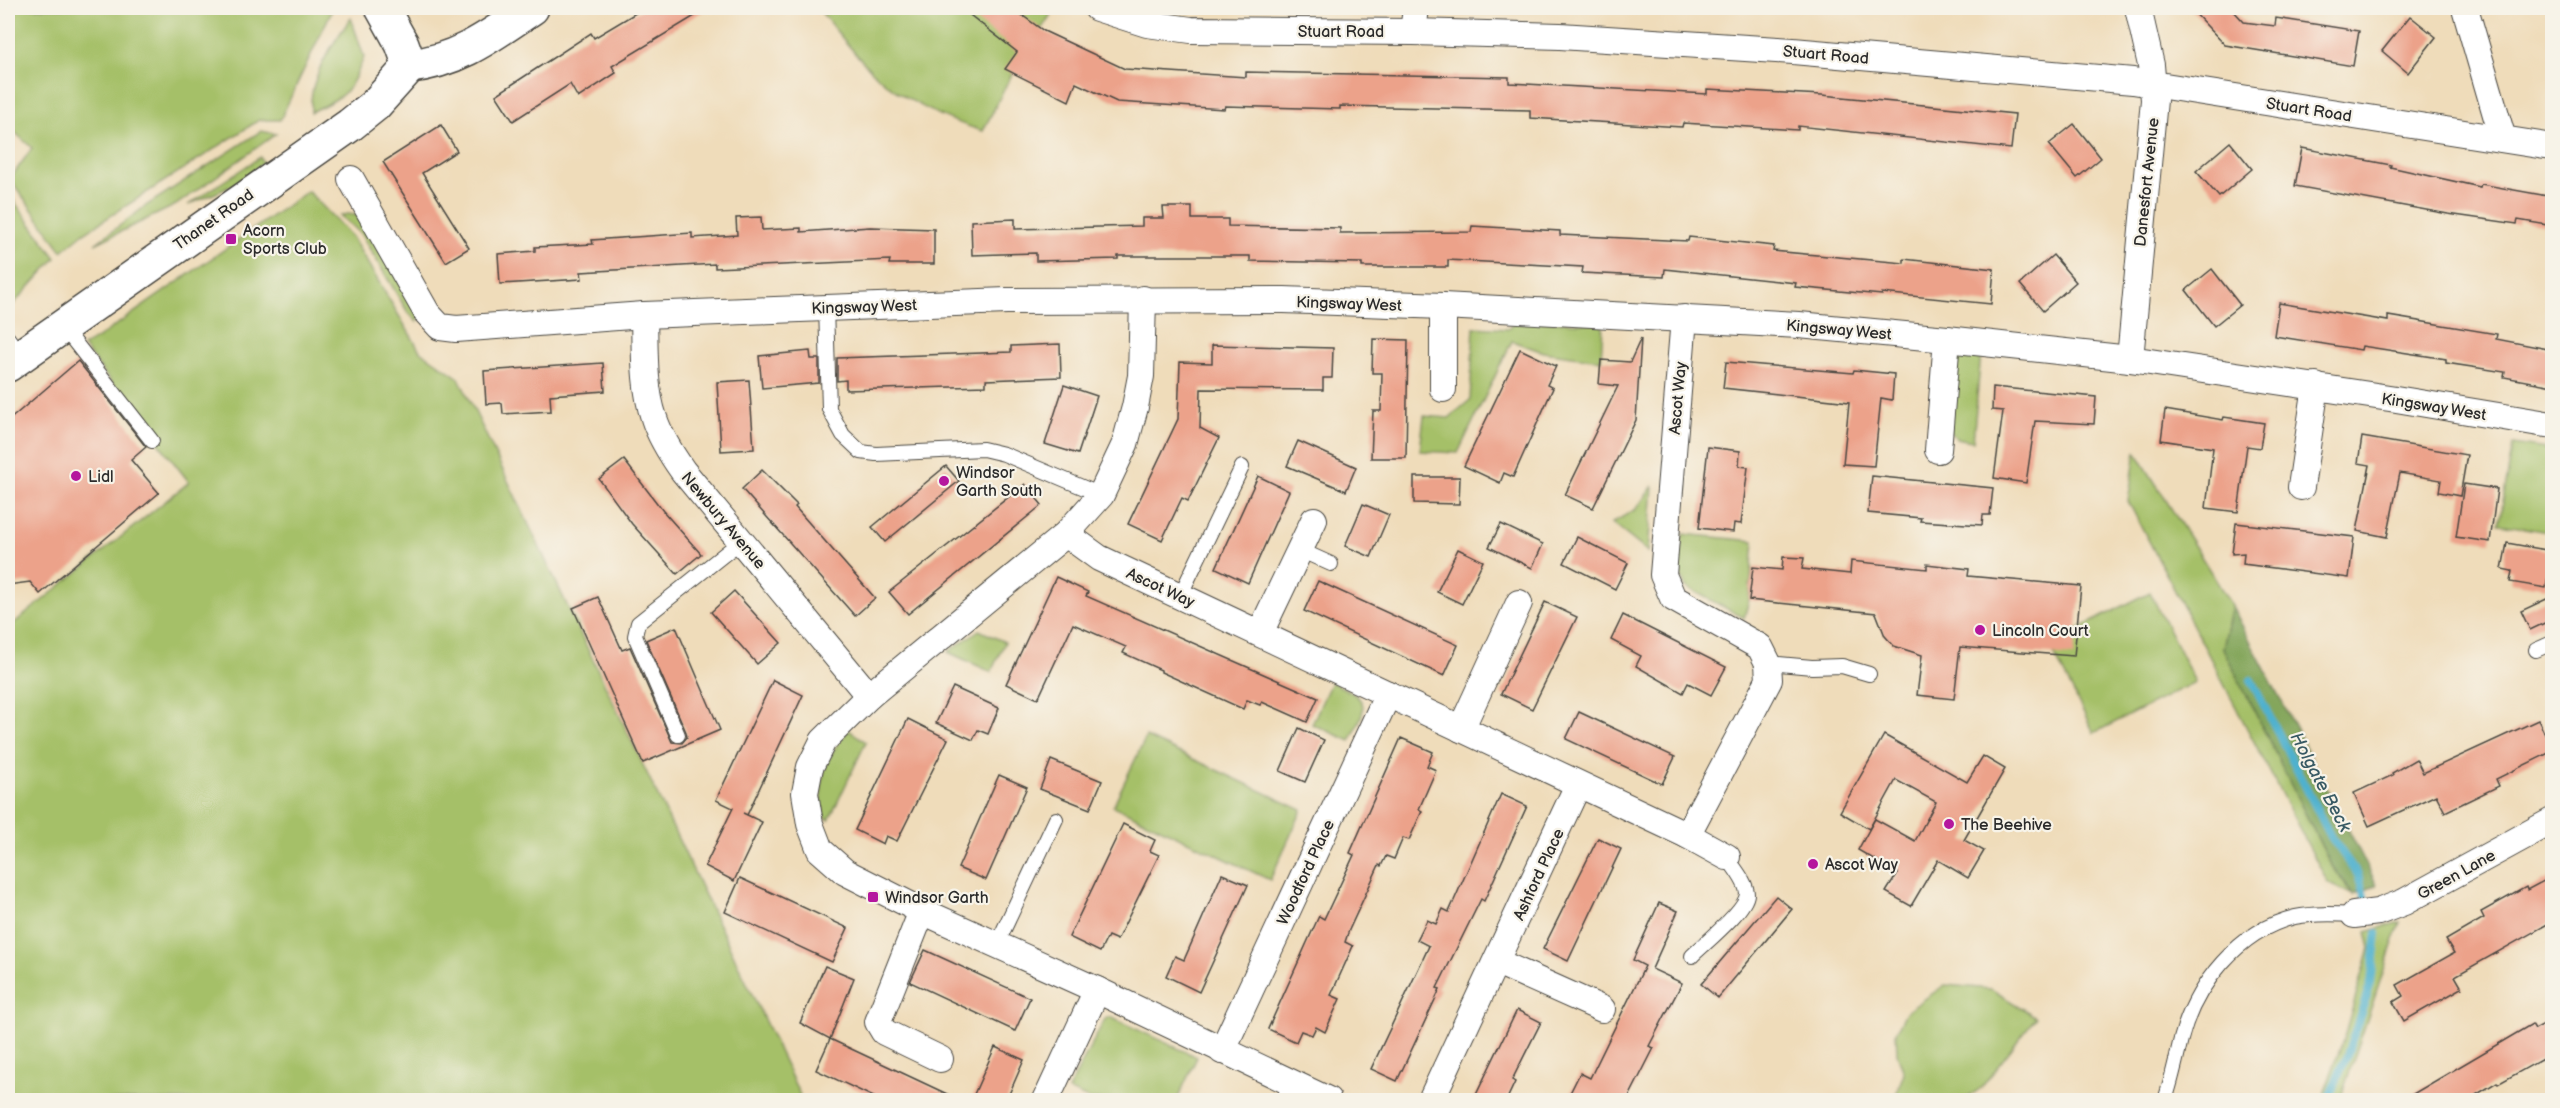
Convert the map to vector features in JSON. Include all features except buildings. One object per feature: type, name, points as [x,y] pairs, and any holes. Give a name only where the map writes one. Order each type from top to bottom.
[{"type":"street","points":[[382,8],[411,66],[438,62],[471,48],[532,8]]},
{"type":"street","name":"Stuart Road","points":[[1097,8],[1147,24],[1191,30],[1415,20],[1560,36],[1793,51],[2133,81],[2553,147]]},
{"type":"street","name":"Danesfort Avenue","points":[[2130,359],[2154,100],[2150,57],[2138,8]]},
{"type":"street","points":[[2465,8],[2503,139]]},
{"type":"street","name":"Thanet Road","points":[[12,353],[62,325],[350,124],[375,105],[411,66]]},
{"type":"street","name":"Kingsway West","points":[[351,193],[427,314],[440,327],[456,329],[644,315],[826,306],[1143,299],[1284,300],[1443,306],[1684,318],[1947,339],[2130,359],[2316,386],[2553,425]]},
{"type":"street","points":[[1143,299],[1141,376],[1136,407],[1125,444],[1101,495],[1066,534],[869,696],[823,741],[810,767],[805,794],[810,824],[820,850],[845,872],[922,911],[1097,990],[1222,1051],[1287,1092],[1328,1101]]},
{"type":"street","points":[[1443,306],[1443,389]]},
{"type":"street","name":"Newbury Avenue","points":[[644,315],[647,375],[653,416],[665,445],[682,471],[869,696]]},
{"type":"street","name":"Ascot Way","points":[[1684,318],[1663,575],[1673,598],[1760,647],[1768,663]]},
{"type":"street","points":[[1938,450],[1947,339]]},
{"type":"street","points":[[2301,487],[2316,386]]},
{"type":"street","points":[[1260,633],[1314,520]]},
{"type":"street","name":"Ascot Way","points":[[1066,534],[1099,558],[1687,835],[1727,857]]},
{"type":"street","points":[[1461,729],[1519,603]]},
{"type":"street","points":[[1687,835],[1762,696],[1769,680],[1768,663]]},
{"type":"street","name":"Woodford Place","points":[[1222,1051],[1388,694]]},
{"type":"street","name":"Ashford Place","points":[[1431,1101],[1578,785]]},
{"type":"street","name":"Green Lane","points":[[2354,915],[2378,912],[2404,902],[2553,821]]},
{"type":"street","points":[[922,911],[878,1022],[884,1032],[940,1059]]},
{"type":"street","points":[[1497,962],[1602,1009]]},
{"type":"street","points":[[1046,1101],[1097,990]]},
{"type":"lane","points":[[826,306],[829,408],[843,435],[861,452],[876,454],[983,449],[1004,454],[1101,495]]},
{"type":"lane","points":[[62,325],[152,441]]},
{"type":"lane","points":[[1180,596],[1242,466]]},
{"type":"lane","points":[[678,735],[635,636],[638,623],[741,541]]},
{"type":"lane","points":[[1300,550],[1331,564]]},
{"type":"lane","points":[[2536,650],[2553,643]]},
{"type":"lane","points":[[1768,663],[1812,667],[1842,666],[1869,674]]},
{"type":"lane","points":[[997,944],[1056,819]]},
{"type":"lane","points":[[1692,956],[1744,905],[1747,893],[1742,879],[1727,857]]},
{"type":"lane","points":[[2165,1101],[2177,1064],[2181,1038],[2193,1008],[2206,983],[2227,957],[2246,941],[2269,927],[2294,917],[2328,914],[2354,915]]},
{"type":"green space","points":[[8,8],[333,8],[280,120],[259,120],[84,233],[62,251],[10,179],[32,148],[8,126]]},
{"type":"green space","points":[[818,8],[1050,8],[1054,10],[1011,76],[983,131],[927,109],[899,93],[868,67]]},
{"type":"green space","points":[[351,18],[364,57],[359,70],[350,86],[340,97],[311,112],[313,87],[317,75],[329,50]]},
{"type":"green space","points":[[261,131],[276,134],[176,205],[95,244],[147,205]]},
{"type":"green space","points":[[260,157],[263,163],[236,184],[188,205]]},
{"type":"green space","points":[[308,191],[352,237],[420,351],[459,378],[800,1095],[798,1100],[8,1100],[8,628],[189,482],[83,346]]},
{"type":"green space","points":[[13,200],[56,258],[8,310],[8,210]]},
{"type":"green space","points":[[356,215],[364,220],[421,315],[417,322],[407,311],[360,233],[340,216]]},
{"type":"green space","points":[[1516,320],[1603,324],[1601,360],[1543,352],[1512,341],[1458,453],[1420,451],[1424,416],[1449,418],[1470,400],[1474,327],[1508,329]]},
{"type":"green space","points":[[1966,353],[1981,353],[1973,441],[1956,438],[1948,429],[1956,362]]},
{"type":"green space","points":[[2513,444],[2552,450],[2552,504],[2548,532],[2499,524]]},
{"type":"green space","points":[[2136,452],[2232,606],[2223,648],[2330,863],[2353,895],[2328,883],[2128,501]]},
{"type":"green space","points":[[1653,486],[1648,552],[1612,523],[1636,509]]},
{"type":"green space","points":[[1683,534],[1754,541],[1749,600],[1744,618],[1686,587],[1678,571]]},
{"type":"green space","points":[[2150,592],[2195,682],[2094,733],[2049,644]]},
{"type":"green space","points":[[2232,606],[2377,885],[2353,895],[2330,863],[2223,648]]},
{"type":"green space","points":[[979,630],[1005,642],[991,672],[948,652]]},
{"type":"green space","points":[[1331,682],[1354,694],[1363,705],[1363,711],[1350,741],[1312,724]]},
{"type":"green space","points":[[849,730],[866,742],[829,820],[824,816],[822,780],[834,749]]},
{"type":"green space","points":[[1146,737],[1302,810],[1270,880],[1113,806]]},
{"type":"green space","points":[[2400,922],[2340,1100],[2322,1100],[2345,1034],[2370,948],[2366,932]]},
{"type":"green space","points":[[1945,985],[1991,989],[2036,1017],[1981,1088],[1964,1100],[1894,1100],[1904,1073],[1897,1053],[1896,1032],[1906,1012]]},
{"type":"green space","points":[[1110,1017],[1197,1057],[1177,1100],[1090,1100],[1068,1090],[1105,1019]]},
{"type":"waterway","name":"Holgate Beck","points":[[2251,680],[2331,837],[2358,875],[2364,896]]},
{"type":"waterway","name":"Holgate Beck","points":[[2328,1100],[2346,1058],[2371,983],[2377,933]]},
{"type":"place","name":"Acorn Sports Club","points":[[231,239]]},
{"type":"place","name":"Lidl","points":[[76,476]]},
{"type":"place","name":"Windsor Garth South","points":[[944,481]]},
{"type":"place","name":"Lincoln Court","points":[[1980,630]]},
{"type":"place","name":"The Beehive","points":[[1949,824]]},
{"type":"place","name":"Ascot Way","points":[[1813,864]]},
{"type":"place","name":"Windsor Garth","points":[[873,897]]}]
